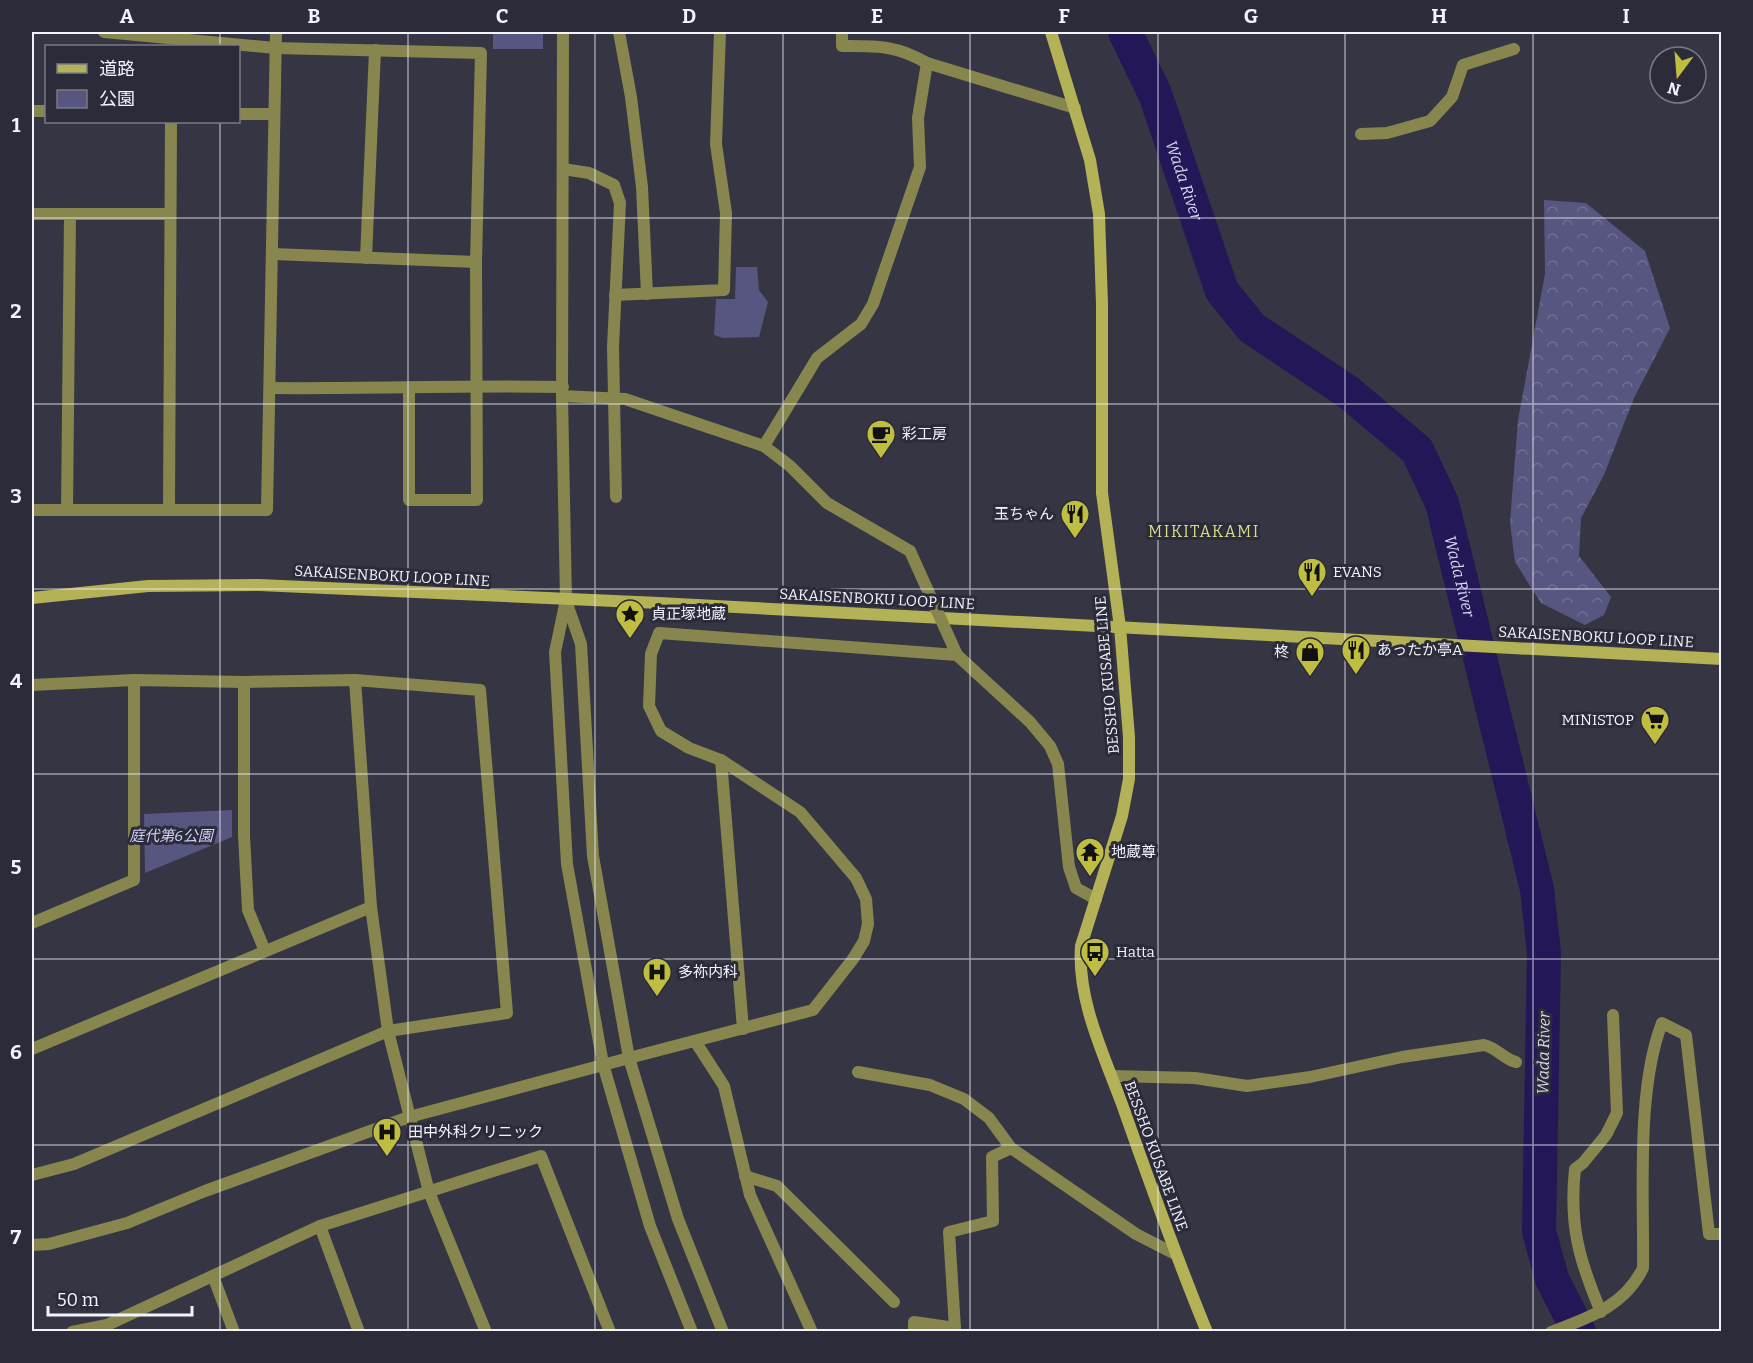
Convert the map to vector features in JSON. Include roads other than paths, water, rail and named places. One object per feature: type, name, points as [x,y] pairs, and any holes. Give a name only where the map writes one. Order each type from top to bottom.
[{"type":"main road","name":"BESSHO KUSABE LINE","points":[[1051,32],[1090,160],[1099,214],[1102,304],[1102,493],[1120,627],[1129,737],[1129,779],[1122,816],[1081,946],[1080,963],[1090,1014],[1175,1254],[1207,1332]]},
{"type":"main road","name":"SAKAISENBOKU LOOP LINE","points":[[32,598],[148,586],[259,585],[1722,659]]},
{"type":"street","points":[[104,32],[275,48],[481,53],[476,262],[477,500],[410,500],[409,389]]},
{"type":"street","points":[[32,510],[267,510],[276,32]]},
{"type":"street","points":[[563,32],[562,391],[566,600],[555,652],[567,864],[603,1064],[650,1226],[692,1332]]},
{"type":"street","points":[[619,32],[631,97],[642,187],[647,294]]},
{"type":"street","points":[[615,295],[724,290],[726,213],[716,144],[720,32]]},
{"type":"street","points":[[842,32],[842,46],[887,46],[908,52],[927,63],[1075,108]]},
{"type":"street","points":[[1361,134],[1387,134],[1430,121],[1452,97],[1463,65],[1514,49]]},
{"type":"street","points":[[366,258],[375,51]]},
{"type":"street","points":[[764,446],[817,358],[861,324],[873,304],[921,167],[918,118],[927,63]]},
{"type":"street","points":[[240,114],[274,114]]},
{"type":"street","points":[[170,510],[171,123]]},
{"type":"street","points":[[563,169],[589,173],[614,186],[619,194],[613,347],[616,497]]},
{"type":"street","points":[[32,214],[170,214]]},
{"type":"street","points":[[67,510],[70,214]]},
{"type":"street","points":[[273,254],[476,262]]},
{"type":"street","points":[[271,388],[409,389],[478,385],[615,397],[764,446],[790,466],[827,503],[910,550],[957,655],[1030,722],[1050,746],[1058,764],[1069,867],[1076,888],[1096,899]]},
{"type":"street","points":[[566,600],[581,644],[593,856],[629,1058],[678,1219],[723,1332]]},
{"type":"street","points":[[32,1245],[49,1244],[127,1223],[205,1191],[409,1117],[813,1010],[819,1005],[864,941],[866,899],[856,878],[800,812],[721,760],[689,748],[661,730],[649,706],[651,654],[659,633],[957,655]]},
{"type":"street","points":[[32,923],[134,880],[135,680]]},
{"type":"street","points":[[32,685],[135,680],[244,682],[355,680],[480,690],[507,1013],[388,1031],[74,1164],[32,1175]]},
{"type":"street","points":[[355,680],[371,907],[388,1031],[429,1192],[486,1332]]},
{"type":"street","points":[[244,682],[244,836],[248,910],[265,951]]},
{"type":"street","points":[[721,760],[743,1029]]},
{"type":"street","points":[[32,1049],[371,907]]},
{"type":"street","points":[[1599,1314],[1574,1232],[1572,1197],[1575,1169],[1583,1164],[1606,1135],[1617,1113],[1613,1015]]},
{"type":"street","points":[[1551,1332],[1599,1314],[1635,1285],[1643,1268],[1646,1107],[1652,1048],[1662,1023],[1686,1035],[1709,1234],[1722,1234]]},
{"type":"street","points":[[695,1041],[724,1086],[750,1195],[812,1332]]},
{"type":"street","points":[[1112,1076],[1195,1078],[1247,1086],[1310,1077],[1402,1057],[1484,1045],[1496,1048],[1509,1060],[1516,1062]]},
{"type":"street","points":[[858,1072],[930,1085],[964,1100],[989,1118],[1011,1148],[1136,1234],[1175,1254]]},
{"type":"street","points":[[914,1332],[914,1322],[955,1328],[949,1232],[993,1221],[992,1157],[1011,1148]]},
{"type":"street","points":[[72,1332],[109,1328],[320,1226],[541,1156],[610,1332]]},
{"type":"street","points":[[746,1176],[777,1186],[894,1302]]},
{"type":"street","points":[[320,1226],[359,1332]]},
{"type":"street","points":[[213,1276],[234,1332]]},
{"type":"waterway","name":"Wada River","points":[[1125,32],[1155,94],[1222,291],[1252,328],[1348,392],[1417,450],[1442,503],[1537,889],[1544,953],[1539,1231],[1552,1279],[1579,1332]]},
{"type":"place","name":"彩工房","points":[[881,460]]},
{"type":"place","name":"玉ちゃん","points":[[1075,540]]},
{"type":"place","name":"EVANS","points":[[1312,598]]},
{"type":"place","name":"貞正塚地蔵","points":[[630,640]]},
{"type":"place","name":"あったか亭A","points":[[1356,676]]},
{"type":"place","name":"柊","points":[[1310,678]]},
{"type":"place","name":"MINISTOP","points":[[1655,746]]},
{"type":"place","name":"地蔵尊","points":[[1090,878]]},
{"type":"place","name":"Hatta","points":[[1095,978]]},
{"type":"place","name":"多祢内科","points":[[657,998]]},
{"type":"place","name":"田中外科クリニック","points":[[387,1158]]},
{"type":"district","name":"MIKITAKAMI","points":[[1204,531]]},
{"type":"park label","name":"庭代第6公園","points":[[171,836]]}]
